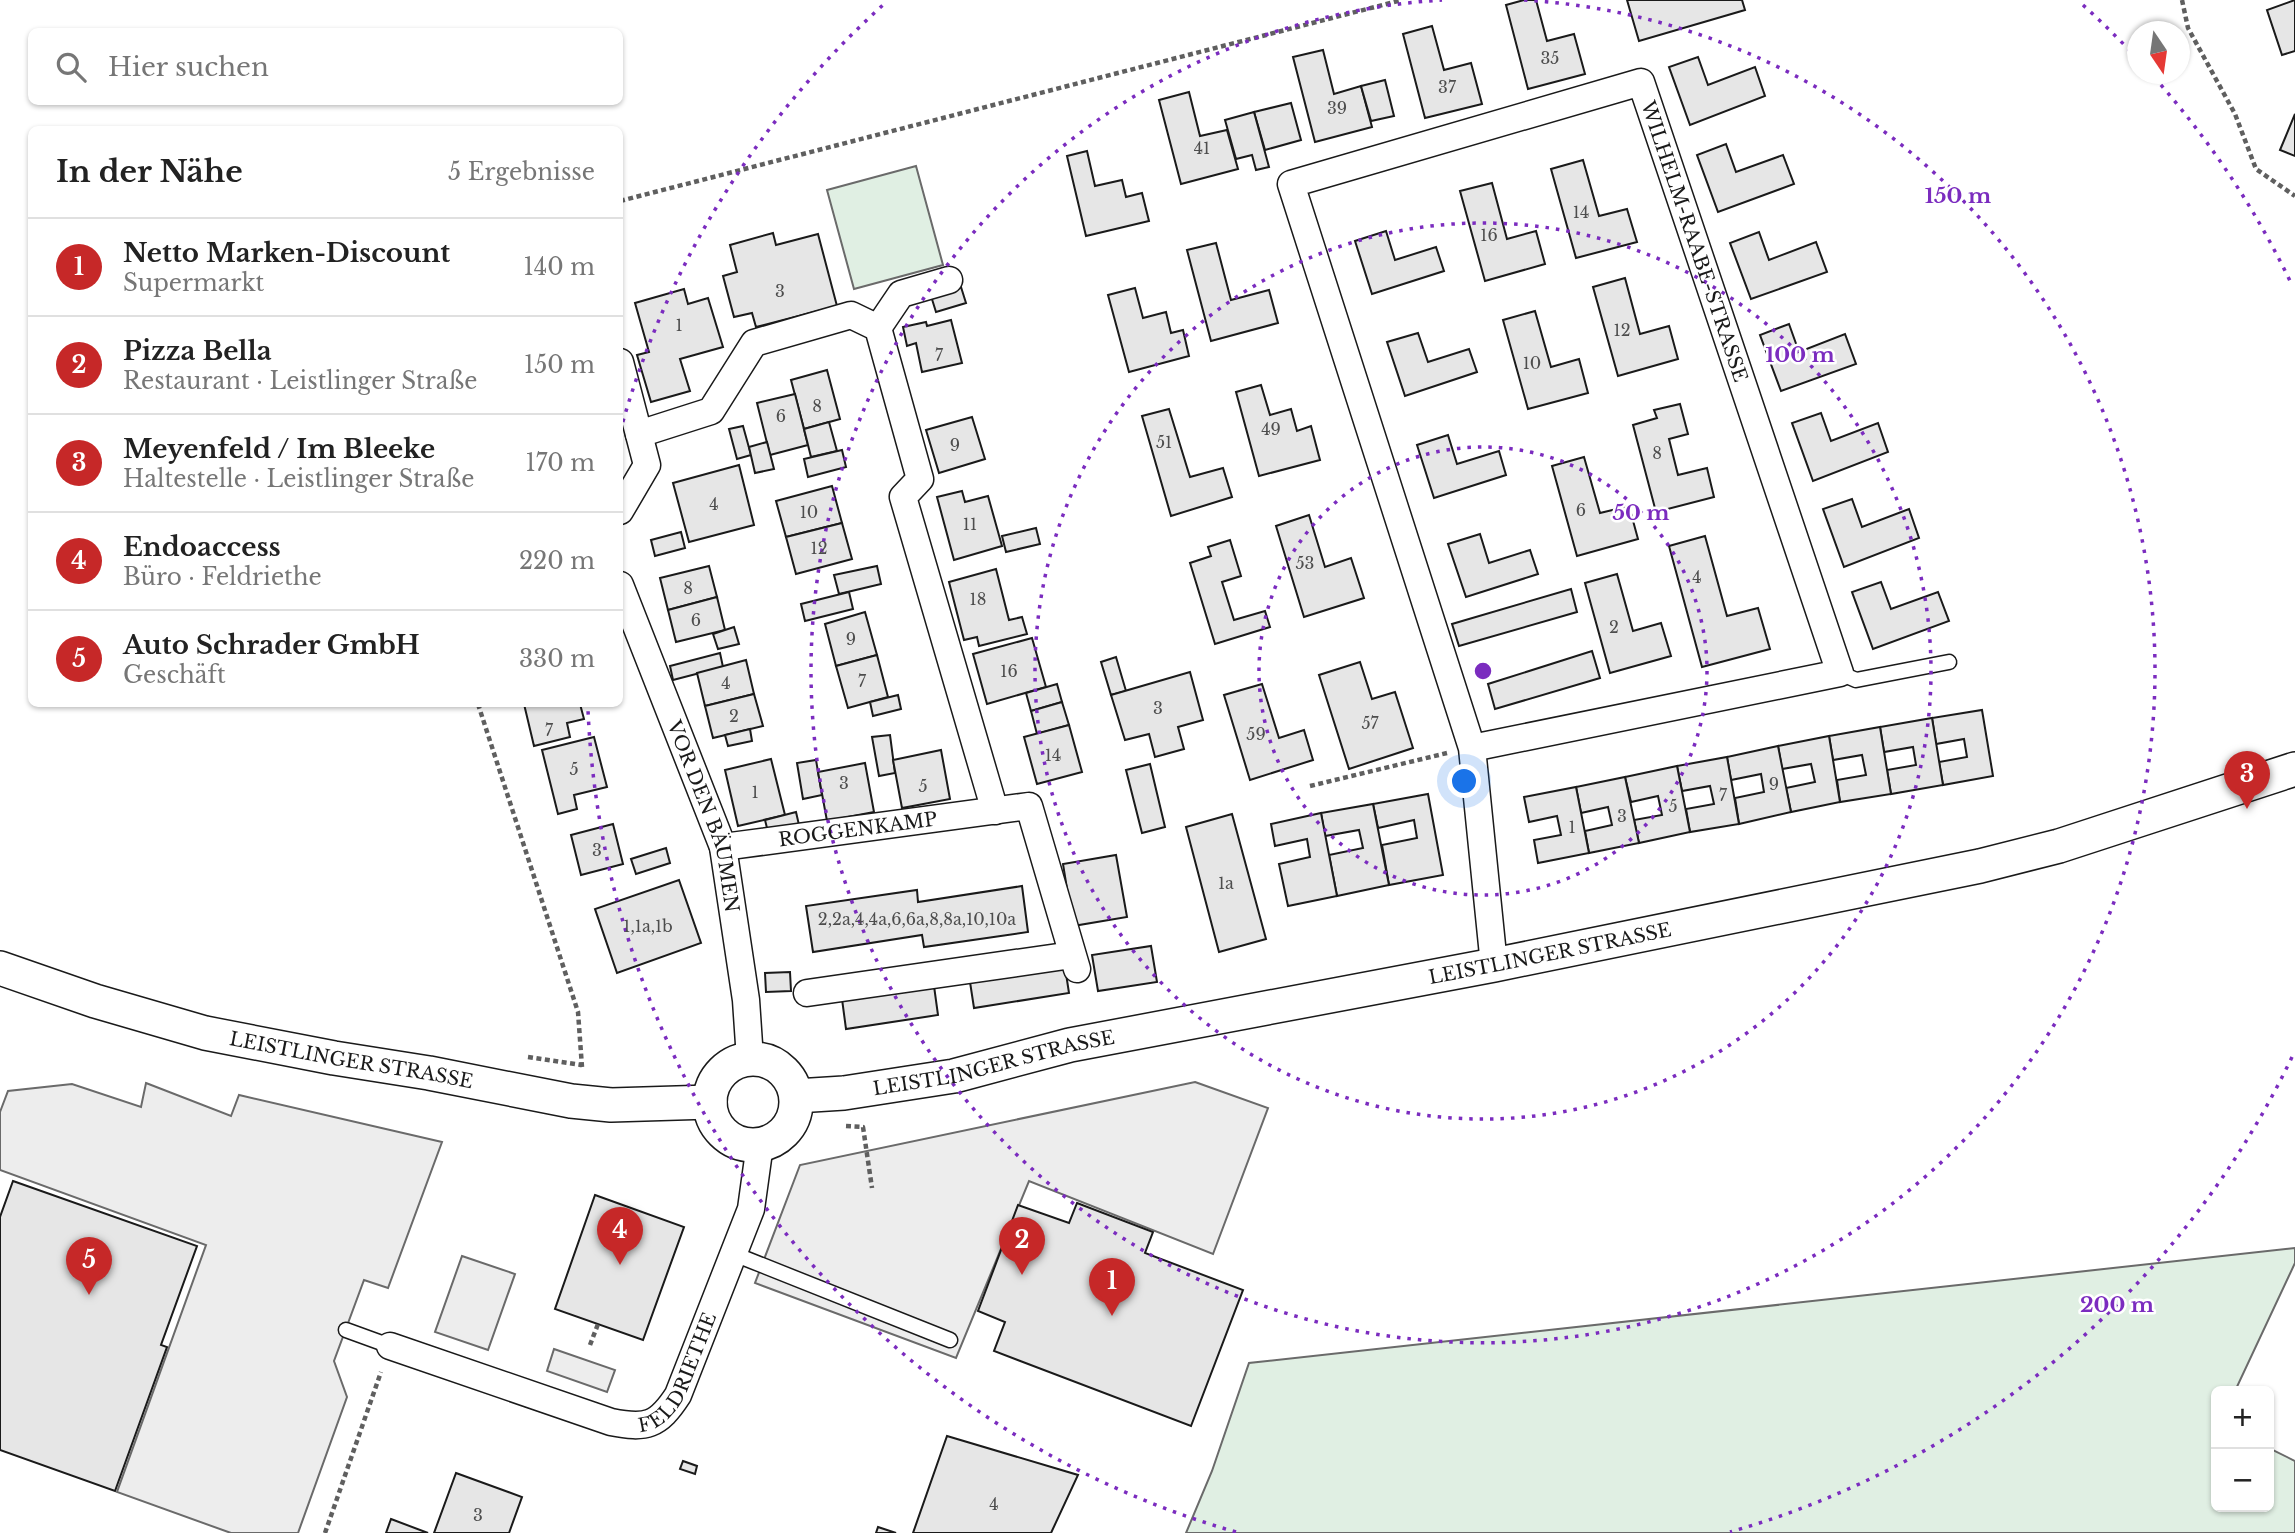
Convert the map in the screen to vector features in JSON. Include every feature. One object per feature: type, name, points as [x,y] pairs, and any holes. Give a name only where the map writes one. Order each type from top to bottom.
[{"type":"street","name":"WILHELM-RAABE-STRASSE","points":[[1494,965],[1472,748],[1292,184],[1641,82],[1840,673]]},
{"type":"street","points":[[878,328],[901,295],[949,280]]},
{"type":"street","points":[[639,434],[711,411],[754,343],[851,315],[878,328],[920,479],[903,497],[995,811]]},
{"type":"street","points":[[623,374],[647,465],[623,506]]},
{"type":"street","name":"VOR DEN BÄUMEN","points":[[623,593],[723,847],[746,1000],[750,1059]]},
{"type":"street","points":[[1472,748],[1840,673]]},
{"type":"street","name":"LEISTLINGER STRASSE","points":[[796,1096],[844,1093],[954,1076],[1070,1045],[1494,965],[1980,866],[2059,846],[2295,769]]},
{"type":"street","name":"ROGGENKAMP","points":[[723,847],[1029,806],[1075,962],[807,993]]},
{"type":"street","name":"LEISTLINGER STRASSE","points":[[0,968],[95,1002],[205,1033],[334,1058],[429,1073],[571,1101],[611,1105],[710,1102]]},
{"type":"street","points":[[750,1059],[764,1060],[775,1065],[792,1082],[796,1096],[792,1121],[784,1132],[773,1140],[760,1144],[738,1142],[721,1130],[713,1118],[710,1102],[715,1082],[722,1073],[730,1066],[750,1059]]},
{"type":"street","name":"FELDRIETHE","points":[[390,1346],[611,1422],[637,1427],[653,1422],[670,1407],[678,1395],[734,1254],[751,1209],[760,1144]]},
{"type":"lane","points":[[1840,673],[1856,681],[1948,662]]},
{"type":"lane","points":[[734,1254],[950,1340]]},
{"type":"lane","points":[[346,1329],[390,1346]]},
{"type":"path","points":[[623,200],[1402,0]]},
{"type":"path","points":[[2182,0],[2188,29],[2235,114],[2256,169],[2295,197]]},
{"type":"path","points":[[479,707],[578,1012],[582,1065]]},
{"type":"path","points":[[1310,786],[1472,748]]},
{"type":"path","points":[[590,1345],[598,1324]]},
{"type":"path","points":[[325,1533],[390,1346]]},
{"type":"green space","points":[[916,166],[943,265],[854,289],[827,190]]},
{"type":"green space","points":[[2295,1248],[2295,1263],[2237,1386],[2211,1386],[2211,1512],[2274,1512],[2274,1450],[2295,1461],[2295,1533],[1186,1533],[1212,1471],[1249,1363]]},
{"type":"shaded area","points":[[1195,1082],[1268,1108],[1213,1254],[1029,1181],[956,1358],[755,1283],[800,1165]]},
{"type":"shaded area","points":[[146,1083],[231,1116],[239,1095],[442,1142],[388,1288],[364,1280],[334,1361],[347,1397],[298,1533],[231,1533],[117,1492],[206,1245],[0,1170],[0,1112],[8,1091],[72,1084],[141,1107]]},
{"type":"shaded area","points":[[462,1256],[515,1274],[488,1350],[435,1332]]},
{"type":"shaded area","points":[[554,1349],[615,1370],[607,1392],[547,1371]]},
{"type":"building","points":[[1536,0],[1547,41],[1574,34],[1585,74],[1528,89],[1506,5]]},
{"type":"building","points":[[1627,0],[1742,0],[1745,10],[1639,41]]},
{"type":"building","points":[[2295,0],[2295,51],[2282,55],[2267,10]]},
{"type":"building","points":[[1432,26],[1444,70],[1471,63],[1482,104],[1425,118],[1403,34]]},
{"type":"building","points":[[1323,50],[1334,94],[1361,86],[1372,127],[1315,142],[1293,57]]},
{"type":"building","points":[[1698,57],[1708,85],[1755,67],[1765,96],[1690,125],[1669,67]]},
{"type":"building","points":[[1385,80],[1394,116],[1371,121],[1361,86]]},
{"type":"building","points":[[1189,92],[1200,136],[1227,130],[1238,169],[1181,184],[1159,100]]},
{"type":"building","points":[[1291,103],[1301,140],[1265,150],[1254,112]]},
{"type":"building","points":[[1254,112],[1269,167],[1256,170],[1252,155],[1236,159],[1225,120]]},
{"type":"building","points":[[2295,114],[2295,156],[2280,150]]},
{"type":"building","points":[[1726,144],[1736,172],[1783,155],[1794,184],[1718,212],[1697,155]]},
{"type":"building","points":[[1087,151],[1095,186],[1122,180],[1126,197],[1142,193],[1149,221],[1086,236],[1067,156]]},
{"type":"building","points":[[1583,160],[1599,216],[1627,209],[1637,242],[1576,258],[1551,169]]},
{"type":"building","points":[[1492,183],[1507,239],[1536,231],[1545,264],[1485,281],[1460,191]]},
{"type":"building","points":[[1386,231],[1395,260],[1436,247],[1444,271],[1372,294],[1355,241]]},
{"type":"building","points":[[1759,232],[1769,260],[1816,242],[1827,272],[1751,299],[1730,243]]},
{"type":"building","points":[[773,233],[776,245],[818,234],[837,306],[756,327],[752,313],[734,317],[723,276],[737,272],[730,245]]},
{"type":"building","points":[[1216,243],[1231,300],[1269,290],[1278,323],[1211,341],[1187,250]]},
{"type":"building","points":[[1625,278],[1640,334],[1669,326],[1678,359],[1618,376],[1593,287]]},
{"type":"building","points":[[961,287],[966,303],[936,312],[931,296]]},
{"type":"building","points":[[1135,288],[1143,318],[1166,312],[1171,333],[1183,330],[1189,356],[1129,372],[1108,295]]},
{"type":"building","points":[[684,289],[688,304],[708,298],[723,347],[680,359],[690,391],[651,402],[637,355],[649,352],[635,303]]},
{"type":"building","points":[[1535,311],[1551,367],[1579,359],[1588,393],[1528,409],[1503,320]]},
{"type":"building","points":[[951,320],[962,363],[922,372],[916,343],[907,346],[903,327],[926,322],[927,326]]},
{"type":"building","points":[[1789,324],[1799,352],[1845,334],[1856,364],[1781,391],[1760,335]]},
{"type":"building","points":[[1418,333],[1428,362],[1469,349],[1477,372],[1405,396],[1387,342]]},
{"type":"building","points":[[827,370],[840,419],[804,429],[791,380]]},
{"type":"building","points":[[1261,385],[1270,415],[1291,409],[1297,431],[1311,426],[1320,460],[1259,476],[1236,392]]},
{"type":"building","points":[[795,394],[808,445],[770,455],[757,403]]},
{"type":"building","points":[[1680,404],[1688,434],[1669,439],[1678,475],[1707,468],[1714,497],[1656,512],[1633,425],[1657,418],[1654,410]]},
{"type":"building","points":[[1169,409],[1190,477],[1223,468],[1232,497],[1171,516],[1142,416]]},
{"type":"building","points":[[1821,413],[1831,441],[1878,423],[1888,452],[1813,481],[1792,423]]},
{"type":"building","points":[[972,417],[985,459],[939,473],[926,430]]},
{"type":"building","points":[[829,422],[837,451],[811,457],[804,429]]},
{"type":"building","points":[[743,426],[751,455],[737,459],[729,429]]},
{"type":"building","points":[[1448,435],[1457,464],[1499,451],[1506,475],[1434,498],[1417,445]]},
{"type":"building","points":[[767,442],[774,469],[755,473],[749,447]]},
{"type":"building","points":[[842,450],[846,467],[808,477],[804,459]]},
{"type":"building","points":[[1584,457],[1600,513],[1629,506],[1638,539],[1577,556],[1552,466]]},
{"type":"building","points":[[739,465],[754,525],[689,542],[673,483]]},
{"type":"building","points":[[832,486],[842,523],[786,537],[776,501]]},
{"type":"building","points":[[962,491],[965,502],[988,496],[1002,546],[954,560],[937,497]]},
{"type":"building","points":[[1852,499],[1862,527],[1909,509],[1919,538],[1844,567],[1823,509]]},
{"type":"building","points":[[1309,515],[1325,567],[1351,558],[1364,598],[1304,617],[1276,526]]},
{"type":"building","points":[[842,523],[852,559],[796,574],[786,537]]},
{"type":"building","points":[[1036,528],[1040,544],[1006,552],[1002,536]]},
{"type":"building","points":[[681,532],[685,548],[655,556],[651,540]]},
{"type":"building","points":[[1480,534],[1489,563],[1530,550],[1538,574],[1466,597],[1448,544]]},
{"type":"building","points":[[1705,536],[1727,616],[1758,608],[1770,649],[1702,667],[1669,546]]},
{"type":"building","points":[[1230,540],[1241,576],[1222,582],[1234,620],[1265,611],[1270,627],[1215,644],[1190,563],[1211,556],[1208,547]]},
{"type":"building","points":[[709,566],[717,597],[668,610],[660,578]]},
{"type":"building","points":[[877,566],[881,584],[839,594],[834,575]]},
{"type":"building","points":[[996,569],[1009,620],[1022,617],[1027,634],[979,646],[977,637],[964,640],[949,582]]},
{"type":"building","points":[[1617,574],[1633,631],[1661,623],[1671,656],[1610,673],[1585,583]]},
{"type":"building","points":[[1881,582],[1891,609],[1938,592],[1949,621],[1873,649],[1852,592]]},
{"type":"building","points":[[1571,589],[1577,612],[1459,646],[1452,624]]},
{"type":"building","points":[[849,592],[853,609],[805,621],[801,604]]},
{"type":"building","points":[[717,597],[725,630],[676,642],[668,610]]},
{"type":"building","points":[[865,612],[877,655],[836,666],[825,624]]},
{"type":"building","points":[[734,627],[739,644],[718,649],[713,634]]},
{"type":"building","points":[[1032,638],[1046,687],[987,704],[973,654]]},
{"type":"building","points":[[1592,651],[1600,678],[1495,709],[1488,684]]},
{"type":"building","points":[[720,653],[723,667],[673,680],[670,666]]},
{"type":"building","points":[[877,655],[888,697],[848,708],[836,666]]},
{"type":"building","points":[[1116,657],[1126,691],[1111,695],[1101,662]]},
{"type":"building","points":[[746,660],[754,694],[705,706],[697,673]]},
{"type":"building","points":[[1360,662],[1372,699],[1395,692],[1413,748],[1349,769],[1319,675]]},
{"type":"building","points":[[1190,672],[1203,720],[1178,727],[1184,749],[1155,757],[1149,734],[1125,740],[1111,695]]},
{"type":"building","points":[[1057,684],[1062,702],[1031,711],[1026,693]]},
{"type":"building","points":[[1262,684],[1279,738],[1304,730],[1313,760],[1250,780],[1224,695]]},
{"type":"building","points":[[754,694],[763,726],[713,738],[705,706]]},
{"type":"building","points":[[898,695],[901,709],[873,716],[870,702]]},
{"type":"building","points":[[1062,702],[1069,725],[1037,734],[1031,711]]},
{"type":"building","points":[[525,707],[581,707],[584,719],[567,723],[570,737],[534,746]]},
{"type":"building","points":[[1982,710],[1993,776],[1943,785],[1939,762],[1967,757],[1964,739],[1936,744],[1932,718]]},
{"type":"building","points":[[1932,718],[1943,785],[1891,794],[1887,770],[1916,765],[1913,747],[1884,752],[1880,727]]},
{"type":"building","points":[[1069,725],[1082,772],[1037,784],[1024,737]]},
{"type":"building","points":[[1880,727],[1891,794],[1840,802],[1837,780],[1866,775],[1862,755],[1833,760],[1829,736]]},
{"type":"building","points":[[750,729],[752,741],[728,746],[725,735]]},
{"type":"building","points":[[890,735],[895,773],[879,776],[872,737]]},
{"type":"building","points":[[1829,736],[1840,802],[1791,812],[1786,788],[1815,782],[1811,764],[1782,769],[1778,746]]},
{"type":"building","points":[[594,737],[607,787],[574,795],[577,809],[558,814],[542,750]]},
{"type":"building","points":[[1778,746],[1791,812],[1739,824],[1735,798],[1764,792],[1761,774],[1731,780],[1727,757]]},
{"type":"building","points":[[941,750],[950,799],[902,808],[893,760]]},
{"type":"building","points":[[1727,757],[1739,824],[1690,832],[1686,809],[1714,804],[1710,786],[1682,791],[1677,766]]},
{"type":"building","points":[[771,759],[785,815],[738,826],[725,770]]},
{"type":"building","points":[[816,760],[822,795],[803,799],[797,763]]},
{"type":"building","points":[[865,763],[874,812],[827,821],[818,772]]},
{"type":"building","points":[[1150,764],[1165,827],[1142,833],[1126,770]]},
{"type":"building","points":[[1677,766],[1690,832],[1639,843],[1634,820],[1662,815],[1658,796],[1631,802],[1625,777]]},
{"type":"building","points":[[1625,777],[1639,843],[1589,853],[1585,831],[1612,825],[1608,807],[1581,813],[1576,787]]},
{"type":"building","points":[[1576,787],[1589,853],[1538,863],[1534,840],[1561,835],[1557,816],[1529,822],[1524,797]]},
{"type":"building","points":[[1428,794],[1443,875],[1389,885],[1382,845],[1417,838],[1414,820],[1378,828],[1373,804]]},
{"type":"building","points":[[1373,804],[1389,885],[1337,896],[1329,855],[1363,848],[1359,830],[1325,836],[1321,813]]},
{"type":"building","points":[[796,812],[799,825],[768,832],[765,820]]},
{"type":"building","points":[[1321,813],[1337,896],[1288,906],[1279,864],[1310,857],[1307,839],[1275,846],[1271,824]]},
{"type":"building","points":[[1232,814],[1266,939],[1219,952],[1186,827]]},
{"type":"building","points":[[613,824],[623,864],[581,875],[571,835]]},
{"type":"building","points":[[666,848],[670,863],[636,874],[631,859]]},
{"type":"building","points":[[1116,855],[1127,917],[1073,926],[1063,864]]},
{"type":"building","points":[[679,880],[701,943],[617,973],[595,909]]},
{"type":"building","points":[[1022,886],[1028,932],[924,947],[922,935],[813,952],[806,906],[917,890],[918,902]]},
{"type":"building","points":[[1151,946],[1157,982],[1098,991],[1092,955]]},
{"type":"building","points":[[1065,967],[1069,993],[974,1008],[970,982]]},
{"type":"building","points":[[790,972],[791,991],[766,992],[765,973]]},
{"type":"building","points":[[934,986],[938,1015],[846,1029],[842,999]]},
{"type":"building","points":[[13,1181],[197,1246],[161,1345],[167,1347],[115,1491],[0,1450],[0,1217]]},
{"type":"building","points":[[595,1195],[684,1227],[643,1340],[555,1309]]},
{"type":"building","points":[[1077,1203],[1153,1232],[1145,1253],[1243,1290],[1191,1426],[994,1351],[1005,1322],[978,1311],[1018,1205],[1069,1223]]},
{"type":"building","points":[[947,1436],[1078,1475],[1051,1533],[913,1533]]},
{"type":"building","points":[[683,1461],[697,1466],[695,1474],[680,1469]]},
{"type":"building","points":[[456,1473],[522,1497],[509,1533],[434,1533]]},
{"type":"building","points":[[391,1519],[428,1533],[386,1533]]},
{"type":"building","points":[[878,1527],[896,1533],[876,1533]]},
{"type":"place","name":"Meyenfeld / Im Bleeke","points":[[2247,809]]},
{"type":"place","name":"Endoaccess","points":[[620,1265]]},
{"type":"place","name":"Pizza Bella","points":[[1022,1275]]},
{"type":"place","name":"Auto Schrader GmbH","points":[[89,1295]]},
{"type":"place","name":"Netto Marken-Discount","points":[[1112,1316]]}]
